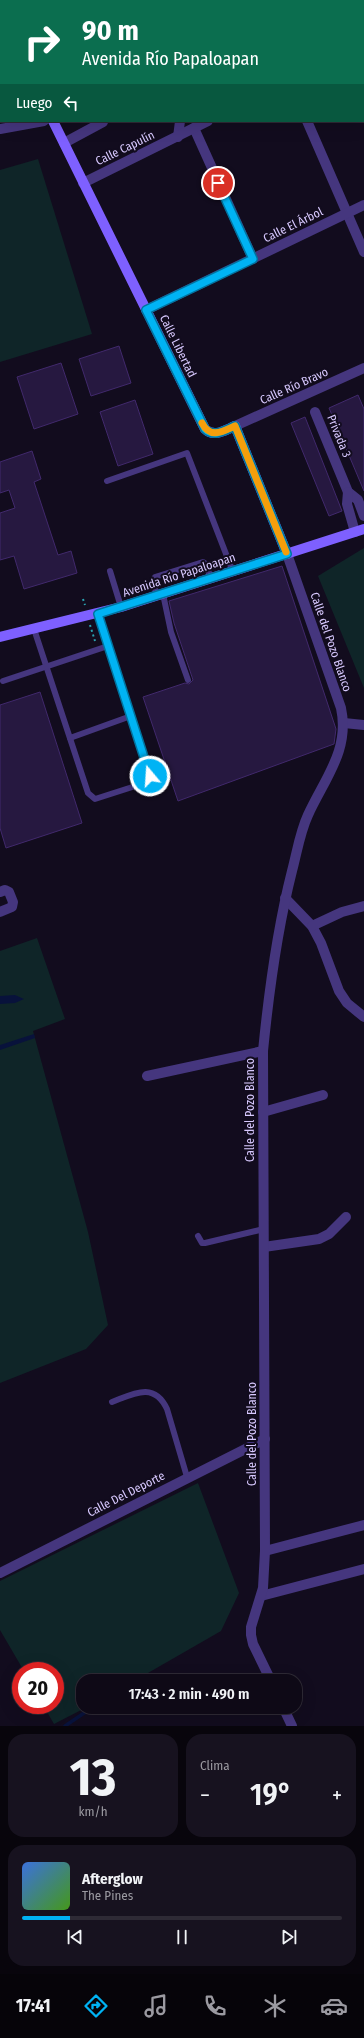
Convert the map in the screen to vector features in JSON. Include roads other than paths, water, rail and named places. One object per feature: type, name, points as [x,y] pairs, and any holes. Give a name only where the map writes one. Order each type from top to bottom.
[{"type":"main road","name":"Calle Libertad","points":[[54,122],[205,429],[211,433],[218,433],[235,426]]},
{"type":"main road","points":[[235,426],[287,554]]},
{"type":"main road","name":"Avenida Río Papaloapan","points":[[0,637],[98,614],[233,572],[360,530]]},
{"type":"street","points":[[0,129],[38,122]]},
{"type":"street","points":[[64,143],[103,122]]},
{"type":"street","points":[[178,137],[180,122]]},
{"type":"street","name":"Calle Capulín","points":[[83,183],[206,122]]},
{"type":"street","points":[[307,122],[364,252]]},
{"type":"street","points":[[194,128],[253,259]]},
{"type":"street","name":"Calle El Árbol","points":[[146,310],[364,206]]},
{"type":"street","name":"Calle Río Bravo","points":[[235,426],[364,368]]},
{"type":"street","name":"Privada 3","points":[[315,412],[348,492],[347,504],[360,530]]},
{"type":"street","name":"Privada 3","points":[[348,492],[358,500],[364,516]]},
{"type":"street","name":"Calle del Pozo Blanco","points":[[268,1674],[253,1644],[251,1635],[251,1627],[261,1596],[265,1551],[263,1051],[270,980],[285,898],[302,831],[315,800],[338,756],[343,742],[344,723],[341,708],[287,554]]},
{"type":"street","points":[[344,723],[364,725]]},
{"type":"street","points":[[0,892],[9,892],[13,902],[12,907],[0,912]]},
{"type":"street","points":[[285,898],[312,926],[321,943],[339,990],[348,1003],[364,1017]]},
{"type":"street","points":[[312,926],[342,912],[364,906]]},
{"type":"street","points":[[147,1076],[263,1051]]},
{"type":"street","points":[[263,1112],[323,1095]]},
{"type":"street","points":[[264,1247],[319,1239],[329,1234],[346,1217]]},
{"type":"street","name":"Calle Del Deporte","points":[[0,1573],[187,1477],[265,1439]]},
{"type":"street","points":[[265,1551],[364,1525]]},
{"type":"street","points":[[261,1596],[364,1569]]},
{"type":"street","points":[[286,1714],[292,1726]]},
{"type":"lane","points":[[107,481],[187,453],[233,572]]},
{"type":"lane","points":[[188,680],[160,595],[153,581],[155,577],[202,562],[206,564],[211,579]]},
{"type":"lane","points":[[110,571],[121,607]]},
{"type":"lane","points":[[34,629],[90,796],[96,799],[148,782],[150,778],[98,614]]},
{"type":"lane","points":[[3,681],[108,646]]},
{"type":"lane","points":[[70,738],[131,716]]},
{"type":"lane","points":[[198,1236],[202,1243],[205,1243],[264,1229]]},
{"type":"lane","points":[[112,1402],[140,1391],[149,1391],[157,1395],[164,1402],[187,1477]]},
{"type":"waterway","points":[[65,1726],[83,1714]]}]
